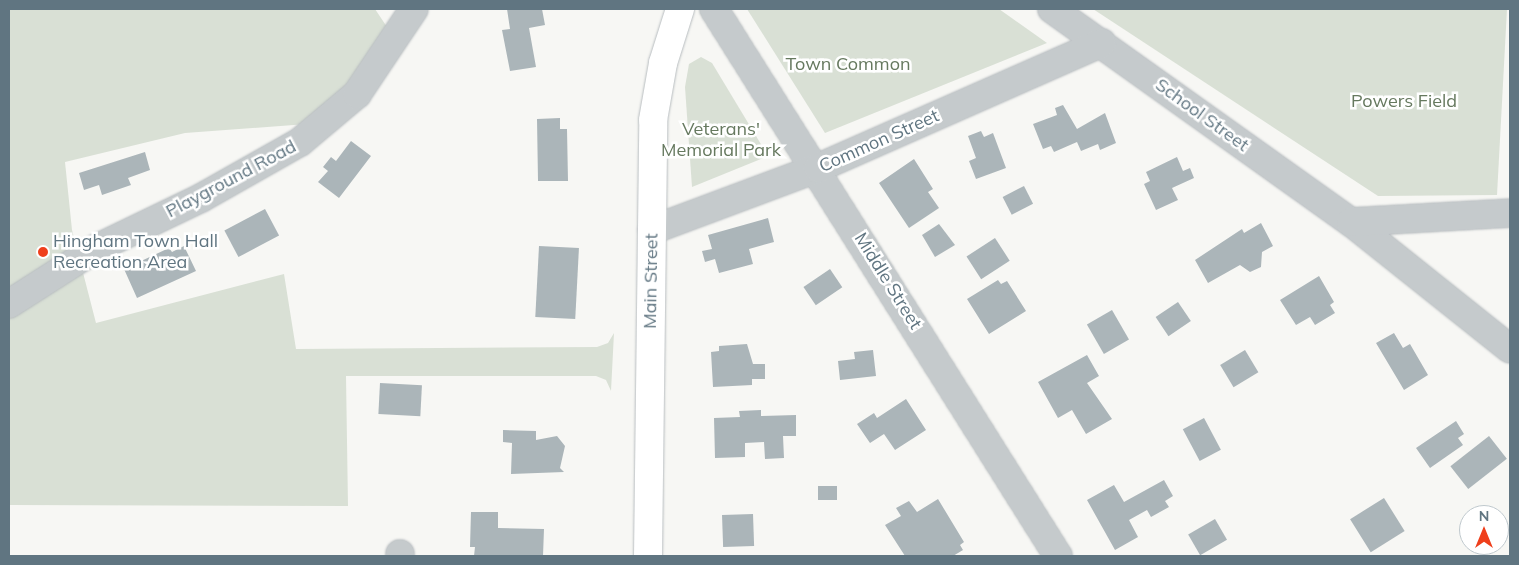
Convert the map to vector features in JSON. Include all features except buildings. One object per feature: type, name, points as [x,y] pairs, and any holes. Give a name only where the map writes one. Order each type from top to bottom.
[{"type":"main road","name":"Main Street","points":[[648,556],[654,104],[680,9]]},
{"type":"street","name":"Playground Road","points":[[9,304],[95,248],[253,170],[331,119],[357,94],[414,9]]},
{"type":"street","name":"Middle Street","points":[[714,9],[818,168],[1058,556]]},
{"type":"street","name":"School Street","points":[[1052,9],[1351,222],[1510,349]]},
{"type":"street","name":"Common Street","points":[[652,230],[818,168],[1102,43]]},
{"type":"street","points":[[1351,222],[1510,213]]},
{"type":"green space","name":"Hingham Town Hall Recreation Area","points":[[9,9],[375,9],[387,27],[348,85],[307,124],[185,133],[65,162],[72,230],[96,323],[284,274],[296,349],[597,347],[608,343],[614,333],[611,391],[606,380],[596,376],[346,376],[348,506],[9,505]]},
{"type":"green space","name":"Town Common","points":[[747,9],[999,9],[1047,43],[825,133]]},
{"type":"green space","name":"Powers Field","points":[[1093,9],[1507,9],[1497,195],[1378,196]]},
{"type":"green space","name":"Veterans' Memorial Park","points":[[701,57],[712,63],[768,156],[692,187],[685,87],[689,64]]},
{"type":"place","name":"Hingham Town Hall Recreation Area","points":[[43,252]]}]
